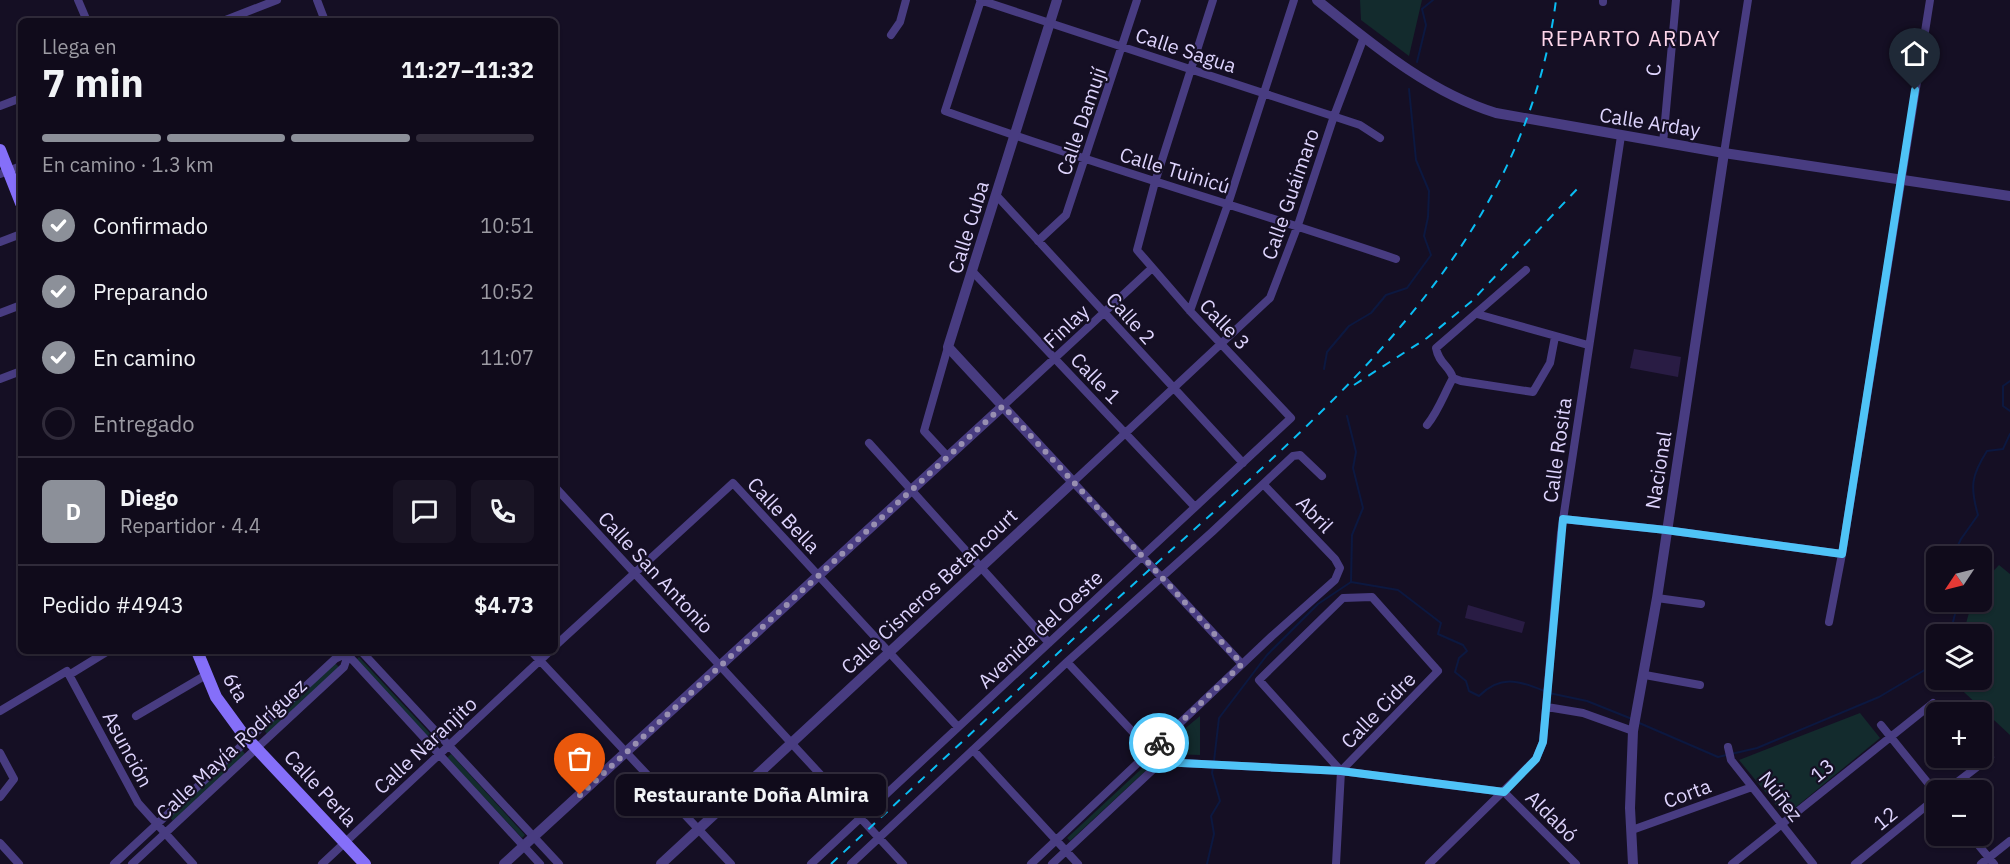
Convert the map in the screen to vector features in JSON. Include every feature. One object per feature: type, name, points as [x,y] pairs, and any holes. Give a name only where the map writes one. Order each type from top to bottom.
[{"type":"main road","points":[[0,150],[4,173],[18,198]]},
{"type":"main road","name":"6ta","points":[[198,654],[223,708],[252,744]]},
{"type":"main road","name":"Calle Perla","points":[[252,744],[365,864]]},
{"type":"street","points":[[78,0],[86,18]]},
{"type":"street","points":[[232,18],[278,0]]},
{"type":"street","points":[[317,0],[324,18]]},
{"type":"street","points":[[891,35],[900,22],[906,0]]},
{"type":"street","name":"Calle Sagua","points":[[981,0],[1334,116],[1360,125],[1380,138]]},
{"type":"street","name":"Calle Tuinicú","points":[[981,0],[945,111],[1155,182],[1298,225],[1396,259]]},
{"type":"street","name":"Calle Cuba","points":[[948,457],[924,431],[948,347],[1057,0]]},
{"type":"street","name":"Calle Damují","points":[[1038,241],[1066,215],[1137,0]]},
{"type":"street","points":[[1155,182],[1213,0]]},
{"type":"street","points":[[1190,311],[1228,204],[1294,0]]},
{"type":"street","name":"Calle Arday","points":[[1317,0],[1364,38],[1427,81],[1466,104],[1527,120],[1621,136],[2010,196]]},
{"type":"street","name":"C","points":[[1663,143],[1676,0]]},
{"type":"street","points":[[1724,153],[1748,0]]},
{"type":"street","points":[[1829,622],[1842,554],[1930,0]]},
{"type":"street","name":"Calle Guáimaro","points":[[1221,344],[1270,298],[1364,38]]},
{"type":"street","points":[[0,106],[18,99]]},
{"type":"street","name":"Calle Rosita","points":[[1429,864],[1536,759],[1543,742],[1563,519],[1621,136]]},
{"type":"street","name":"Nacional","points":[[1633,864],[1630,807],[1634,728],[1645,675],[1724,153]]},
{"type":"street","points":[[4,173],[18,167]]},
{"type":"street","name":"Calle 3","points":[[1155,182],[1137,250],[1151,269],[1291,418]]},
{"type":"street","name":"Calle 2","points":[[996,195],[1243,463]]},
{"type":"street","points":[[0,242],[18,235]]},
{"type":"street","name":"Finlay","points":[[1003,406],[1151,269]]},
{"type":"street","points":[[1427,425],[1438,411],[1441,398],[1453,378],[1452,372],[1439,361],[1437,348],[1526,270]]},
{"type":"street","name":"Calle 1","points":[[973,272],[1195,507]]},
{"type":"street","points":[[0,313],[18,306]]},
{"type":"street","points":[[1477,314],[1588,345]]},
{"type":"street","points":[[1453,378],[1533,392],[1550,363],[1555,337]]},
{"type":"street","name":"Calle Cisneros Betancourt","points":[[661,864],[1221,344]]},
{"type":"street","points":[[948,347],[1242,664],[1031,864]]},
{"type":"street","points":[[0,379],[18,372]]},
{"type":"street","points":[[504,864],[1003,406]]},
{"type":"street","name":"Avenida del Oeste","points":[[811,864],[1291,418]]},
{"type":"street","points":[[869,442],[914,489],[1049,643]]},
{"type":"street","points":[[851,864],[1067,662],[1264,485],[1293,456],[1300,455],[1306,459],[1322,476]]},
{"type":"street","name":"Calle Bella","points":[[634,573],[733,483],[958,728]]},
{"type":"street","name":"Abril","points":[[1242,664],[1335,580],[1340,568],[1335,559],[1264,485]]},
{"type":"street","name":"Calle San Antonio","points":[[558,490],[903,864]]},
{"type":"street","points":[[1563,519],[1666,530],[1842,554]]},
{"type":"street","points":[[558,643],[634,573]]},
{"type":"street","name":"Calle Cidre","points":[[1372,597],[1438,671],[1341,771],[1259,680],[1343,598],[1372,597]]},
{"type":"street","points":[[1657,598],[1701,604]]},
{"type":"street","points":[[90,654],[93,660]]},
{"type":"street","points":[[0,711],[103,654]]},
{"type":"street","name":"Calle Mayía Rodríguez","points":[[132,864],[335,659],[348,654]]},
{"type":"street","points":[[351,654],[540,864]]},
{"type":"street","points":[[364,654],[559,864]]},
{"type":"street","points":[[534,654],[731,864]]},
{"type":"street","name":"Calle Naranjito","points":[[322,864],[547,654]]},
{"type":"street","points":[[1052,864],[1161,762],[1067,662]]},
{"type":"street","name":"Asunción","points":[[68,673],[138,803],[193,864]]},
{"type":"street","points":[[136,716],[206,675]]},
{"type":"street","points":[[1645,675],[1700,685]]},
{"type":"street","points":[[1547,703],[1634,728]]},
{"type":"street","name":"13","points":[[1732,864],[1926,708]]},
{"type":"street","points":[[1881,725],[1926,781]]},
{"type":"street","name":"Calle Mayía Rodríguez","points":[[114,864],[157,824],[252,744]]},
{"type":"street","name":"Núñez","points":[[1728,747],[1731,760],[1813,864]]},
{"type":"street","points":[[974,751],[1078,864]]},
{"type":"street","points":[[0,753],[14,779],[0,797]]},
{"type":"street","name":"Aldabó","points":[[1161,762],[1341,771],[1504,792],[1576,864]]},
{"type":"street","points":[[1960,780],[1976,768]]},
{"type":"street","points":[[1336,864],[1341,771]]},
{"type":"street","name":"Corta","points":[[1632,830],[1752,787]]},
{"type":"street","name":"12","points":[[1855,864],[1926,806]]},
{"type":"street","points":[[1981,864],[1991,861],[2010,842]]},
{"type":"street","points":[[0,843],[19,864]]},
{"type":"street","points":[[1979,846],[1991,861]]},
{"type":"green space","points":[[1360,0],[1422,0],[1409,56],[1361,20]]},
{"type":"green space","points":[[1999,565],[2010,574],[2010,735],[1992,718],[1992,702],[1975,702],[1962,690],[1992,690],[1992,624],[1966,624],[1969,612],[1992,612],[1992,572]]},
{"type":"green space","points":[[359,657],[440,744],[437,747],[356,660]]},
{"type":"green space","points":[[335,663],[340,668],[267,734],[263,729]]},
{"type":"green space","points":[[1860,713],[1880,738],[1785,816],[1739,760]]},
{"type":"green space","points":[[1200,716],[1200,755],[1171,754],[1165,751],[1164,746]]},
{"type":"green space","points":[[241,749],[246,755],[173,821],[169,816]]},
{"type":"green space","points":[[451,754],[525,835],[522,838],[447,758]]},
{"type":"green space","points":[[1151,760],[1154,763],[1070,841],[1067,838]]},
{"type":"building","points":[[1634,349],[1681,357],[1678,377],[1630,368]]},
{"type":"building","points":[[1468,605],[1525,622],[1522,633],[1465,618]]},
{"type":"waterway","points":[[1417,62],[1426,25],[1422,9],[1433,0]]},
{"type":"waterway","points":[[1324,369],[1327,352],[1349,326],[1371,313],[1386,295],[1407,288],[1431,255],[1424,236],[1428,217],[1429,191],[1416,160],[1409,89]]},
{"type":"waterway","points":[[2010,381],[2003,386],[2003,406],[2010,411]]},
{"type":"waterway","points":[[1347,416],[1356,452],[1353,468],[1363,508],[1352,535],[1351,582]]},
{"type":"waterway","points":[[1958,546],[1978,515],[1973,489],[1978,468],[1987,451],[2003,449],[2010,434]]},
{"type":"waterway","points":[[1214,761],[1219,718],[1267,655],[1318,604],[1351,582],[1398,590],[1441,623],[1438,634],[1463,645],[1467,651],[1459,658],[1455,672],[1466,681],[1469,691],[1479,696],[1487,689],[1502,682],[1518,682],[1544,691]]},
{"type":"waterway","points":[[1952,624],[1956,612]]},
{"type":"waterway","points":[[1637,722],[1718,757],[1757,748],[1879,697],[1926,669]]},
{"type":"waterway","points":[[1549,693],[1587,701],[1632,719]]},
{"type":"waterway","points":[[1207,864],[1214,834],[1211,816],[1220,801],[1212,773],[1213,767]]},
{"type":"railway","points":[[831,864],[1060,651],[1273,458],[1340,393],[1401,326],[1456,254],[1502,176],[1536,92],[1556,0]]},
{"type":"railway","points":[[1354,385],[1427,338],[1472,301],[1578,188]]},
{"type":"way so far","points":[[580,795],[1003,406],[1242,664],[1159,743]]},
{"type":"place","name":"Restaurante Doña Almira","points":[[580,795]]},
{"type":"district","name":"REPARTO ARDAY","points":[[1631,38]]},
{"type":"route","points":[[1159,743],[1151,751],[1161,762],[1341,771],[1504,792],[1536,759],[1543,742],[1563,519],[1666,530],[1842,554],[1915,90]]}]
